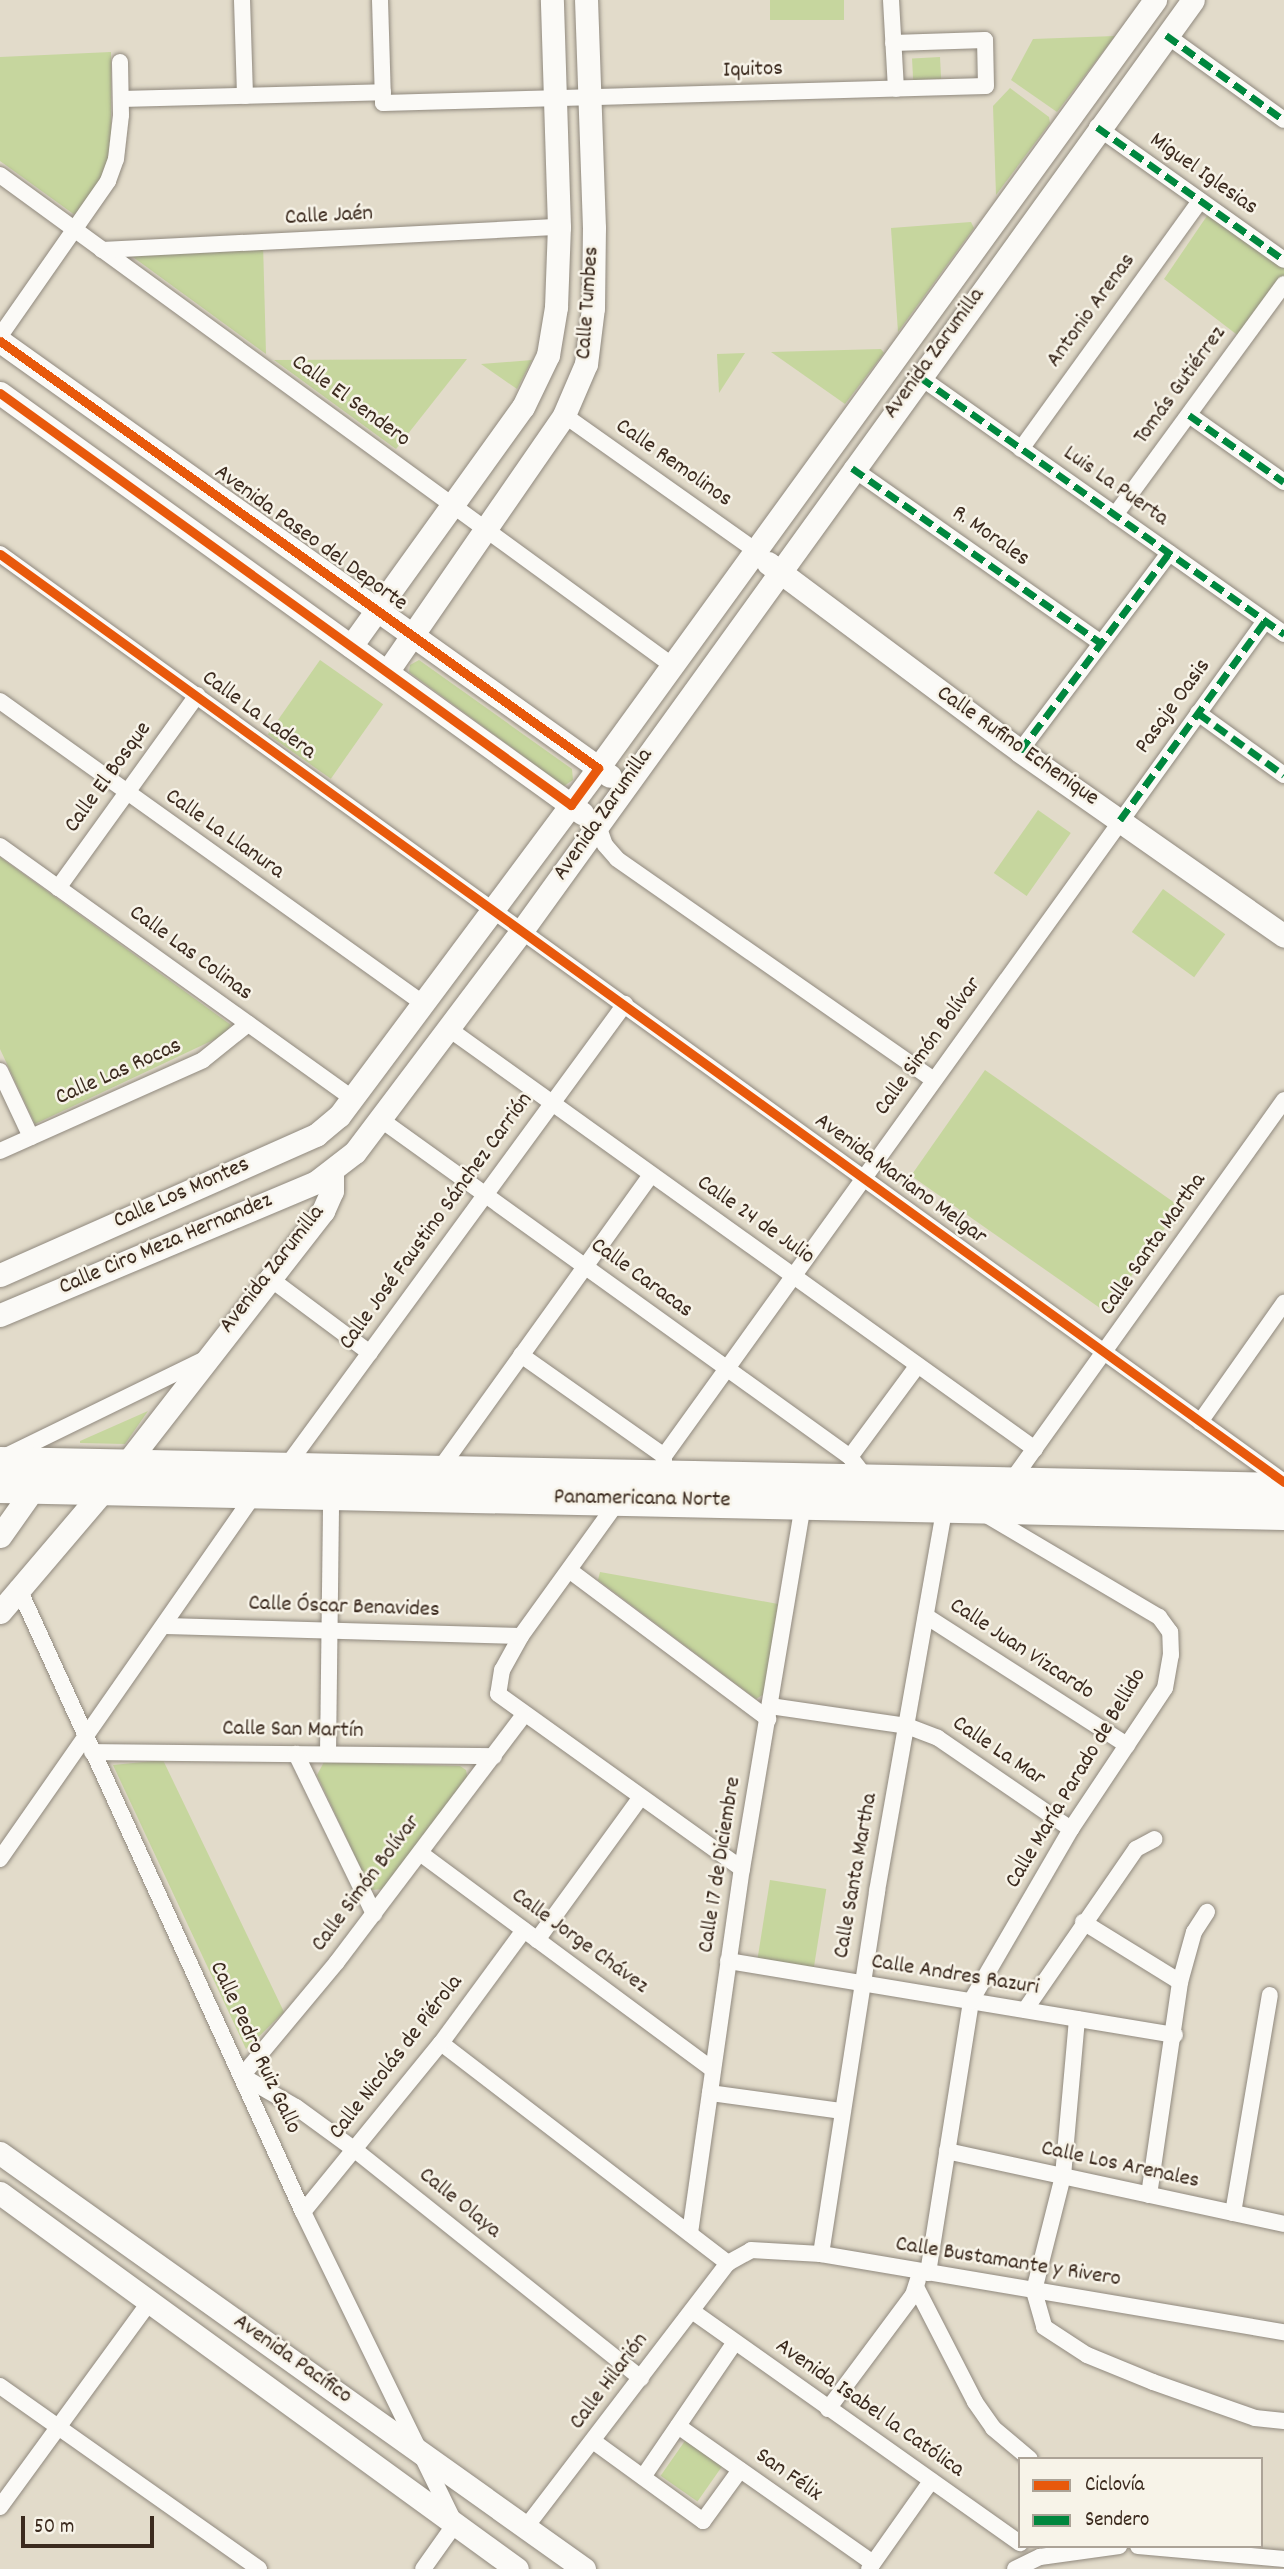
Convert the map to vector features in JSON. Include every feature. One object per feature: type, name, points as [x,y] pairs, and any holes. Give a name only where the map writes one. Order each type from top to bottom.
[{"type":"highway","name":"Panamericana Norte","points":[[0,1461],[439,1470],[664,1466],[870,1482],[1284,1488]]},
{"type":"highway","name":"Panamericana Norte","points":[[0,1488],[257,1491],[1284,1515]]},
{"type":"main road","name":"Calle Tumbes","points":[[351,646],[538,382],[554,332],[559,227],[552,0]]},
{"type":"main road","name":"Calle Tumbes","points":[[387,672],[565,415],[586,363],[593,308],[586,0]]},
{"type":"main road","name":"Avenida Zarumilla","points":[[354,1099],[673,666],[1155,0]]},
{"type":"main road","name":"Avenida Zarumilla","points":[[0,1612],[99,1491],[126,1464],[203,1360],[323,1210],[332,1191],[332,1174],[380,1119],[523,929],[1097,127],[1193,0]]},
{"type":"main road","name":"Avenida Paseo del Deporte","points":[[0,338],[624,786]]},
{"type":"main road","points":[[0,393],[597,824]]},
{"type":"main road","name":"Calle Rufino Echenique","points":[[756,551],[778,573],[1020,751],[1284,936]]},
{"type":"main road","name":"Calle Los Montes","points":[[0,1275],[316,1135],[354,1099]]},
{"type":"main road","name":"Calle Ciro Meza Hernandez","points":[[0,1315],[332,1174]]},
{"type":"main road","points":[[0,1535],[34,1489]]},
{"type":"main road","name":"Avenida Pacífico","points":[[0,2153],[584,2569]]},
{"type":"main road","name":"Avenida Pacífico","points":[[0,2193],[517,2569]]},
{"type":"street","points":[[242,0],[246,96]]},
{"type":"street","points":[[380,0],[383,98]]},
{"type":"street","points":[[891,0],[896,89]]},
{"type":"street","points":[[1166,35],[1284,120]]},
{"type":"street","name":"Iquitos","points":[[121,99],[246,96],[555,100],[986,86],[985,40],[893,43]]},
{"type":"street","points":[[0,338],[95,206],[116,159],[121,99],[120,62]]},
{"type":"street","name":"Miguel Iglesias","points":[[1097,127],[1284,260]]},
{"type":"street","name":"Calle El Sendero","points":[[0,176],[673,666]]},
{"type":"street","name":"Antonio Arenas","points":[[1021,449],[1200,201]]},
{"type":"street","name":"Calle Jaén","points":[[102,250],[559,227]]},
{"type":"street","name":"Tomás Gutiérrez","points":[[1115,515],[1284,284]]},
{"type":"street","name":"Luis La Puerta","points":[[920,377],[1284,634]]},
{"type":"street","name":"Calle Remolinos","points":[[565,415],[756,551]]},
{"type":"street","points":[[1189,415],[1284,482]]},
{"type":"street","name":"R. Morales","points":[[852,468],[1101,643]]},
{"type":"street","points":[[1020,751],[1169,553]]},
{"type":"street","name":"Calle La Ladera","points":[[0,554],[494,909]]},
{"type":"street","name":"Pasaje Oasis","points":[[1120,820],[1265,621]]},
{"type":"street","name":"Calle El Bosque","points":[[58,888],[197,695]]},
{"type":"street","name":"Calle La Llanura","points":[[0,701],[126,794],[424,1004]]},
{"type":"street","points":[[1198,713],[1284,775]]},
{"type":"street","name":"Calle Simón Bolívar","points":[[664,1466],[726,1369],[1120,820]]},
{"type":"street","points":[[597,824],[605,845],[617,859],[934,1080]]},
{"type":"street","name":"Calle Las Colinas","points":[[0,846],[354,1099]]},
{"type":"street","name":"Avenida Mariano Melgar","points":[[494,909],[1284,1482]]},
{"type":"street","name":"Calle José Faustino Sánchez Carrión","points":[[286,1467],[625,1004]]},
{"type":"street","name":"Calle Las Rocas","points":[[0,1151],[203,1060],[248,1024]]},
{"type":"street","name":"Calle 24 de Julio","points":[[449,1029],[650,1176],[1035,1449]]},
{"type":"street","points":[[0,1071],[31,1137]]},
{"type":"street","name":"Calle Santa Martha","points":[[1010,1483],[1284,1100]]},
{"type":"street","name":"Calle Caracas","points":[[380,1119],[849,1457],[870,1482]]},
{"type":"street","points":[[439,1470],[650,1176]]},
{"type":"street","points":[[268,1277],[370,1353]]},
{"type":"street","points":[[1200,1422],[1284,1303]]},
{"type":"street","points":[[521,1355],[664,1466]]},
{"type":"street","points":[[0,1461],[203,1360]]},
{"type":"street","points":[[849,1457],[918,1365]]},
{"type":"street","points":[[0,1859],[89,1746],[165,1626],[257,1491]]},
{"type":"street","points":[[328,1754],[331,1493]]},
{"type":"street","points":[[619,1500],[521,1636],[502,1670],[498,1694],[523,1716],[741,1869]]},
{"type":"street","name":"Calle 17 de Diciembre","points":[[690,2233],[741,1869],[803,1504]]},
{"type":"street","name":"Calle Santa Martha","points":[[821,2254],[862,1983],[926,1616],[960,1508]]},
{"type":"street","name":"Calle María Parado de Bellido","points":[[960,1508],[1141,1606],[1170,1632],[1165,1688],[1071,1829],[971,2001]]},
{"type":"street","name":"Calle La Mar","points":[[569,1570],[769,1712],[906,1726],[938,1738],[1071,1829]]},
{"type":"street","name":"Calle Pedro Ruiz Gallo","points":[[18,1587],[303,2213],[455,2524]]},
{"type":"street","name":"Calle Juan Vizcardo","points":[[926,1616],[1127,1745]]},
{"type":"street","name":"Calle Óscar Benavides","points":[[165,1626],[521,1636]]},
{"type":"street","name":"Calle Simón Bolívar","points":[[242,2076],[374,1914],[523,1716]]},
{"type":"street","name":"Calle San Martín","points":[[89,1746],[296,1754],[494,1756]]},
{"type":"street","points":[[296,1754],[374,1914]]},
{"type":"street","name":"Calle Nicolás de Piérola","points":[[303,2213],[640,1798]]},
{"type":"street","points":[[1025,2010],[1083,1922],[1136,1849],[1155,1839]]},
{"type":"street","name":"Calle Jorge Chávez","points":[[420,1853],[711,2068]]},
{"type":"street","points":[[1149,2195],[1175,2035],[1180,1982],[1194,1931],[1207,1912]]},
{"type":"street","points":[[1083,1922],[1180,1982]]},
{"type":"street","name":"Calle Andres Razuri","points":[[728,1961],[1175,2035]]},
{"type":"street","points":[[1233,2213],[1270,1995]]},
{"type":"street","points":[[828,2409],[917,2289],[923,2273],[947,2151],[971,2001]]},
{"type":"street","points":[[1077,2019],[1063,2176],[1034,2291],[1044,2327],[1087,2355],[1226,2409],[1284,2421]]},
{"type":"street","points":[[441,2043],[728,2263]]},
{"type":"street","name":"Calle Olaya","points":[[242,2076],[296,2107],[355,2150],[641,2378]]},
{"type":"street","points":[[710,2092],[842,2111]]},
{"type":"street","name":"Calle Los Arenales","points":[[947,2151],[1284,2224]]},
{"type":"street","name":"Calle Bustamante y Rivero","points":[[728,2263],[751,2249],[821,2254],[1284,2332]]},
{"type":"street","name":"Calle Hilarión","points":[[526,2527],[728,2263]]},
{"type":"street","points":[[917,2289],[975,2402],[993,2428],[1028,2457]]},
{"type":"street","points":[[0,2507],[150,2301]]},
{"type":"street","name":"Avenida Isabel la Católica","points":[[692,2311],[1018,2542]]},
{"type":"street","points":[[643,2477],[735,2342]]},
{"type":"street","points":[[0,2386],[259,2569]]},
{"type":"street","name":"San Félix","points":[[678,2426],[871,2566]]},
{"type":"street","points":[[593,2441],[703,2521],[740,2470]]},
{"type":"street","points":[[871,2566],[931,2482]]},
{"type":"street","points":[[423,2569],[455,2524]]},
{"type":"street","name":"Avenida Isabel la Católica","points":[[1026,2548],[1040,2557]]},
{"type":"street","points":[[1015,2569],[1040,2557],[1105,2548]]},
{"type":"street","points":[[1160,2548],[1278,2559]]},
{"type":"street","points":[[1243,2548],[1278,2559]]},
{"type":"green space","points":[[770,0],[844,0],[844,20],[770,20]]},
{"type":"green space","points":[[1115,36],[1057,112],[1011,80],[1033,39]]},
{"type":"green space","points":[[111,52],[111,153],[101,182],[79,218],[0,161],[0,57]]},
{"type":"green space","points":[[940,57],[941,79],[913,80],[912,58]]},
{"type":"green space","points":[[1010,88],[1049,117],[1050,123],[996,195],[993,106]]},
{"type":"green space","points":[[1211,210],[1284,263],[1284,281],[1240,337],[1164,279]]},
{"type":"green space","points":[[971,222],[974,228],[898,332],[891,228]]},
{"type":"green space","points":[[263,243],[266,354],[122,249]]},
{"type":"green space","points":[[881,349],[884,353],[845,404],[771,352]]},
{"type":"green space","points":[[745,353],[719,393],[717,354]]},
{"type":"green space","points":[[467,359],[396,449],[274,360]]},
{"type":"green space","points":[[532,360],[517,389],[481,364]]},
{"type":"green space","points":[[320,660],[383,704],[331,779],[268,735]]},
{"type":"green space","points":[[419,660],[572,769],[573,780],[564,786],[409,672],[410,665]]},
{"type":"green space","points":[[1038,810],[1071,833],[1027,896],[994,873]]},
{"type":"green space","points":[[0,857],[231,1025],[224,1035],[35,1124],[0,1049]]},
{"type":"green space","points":[[1163,889],[1225,934],[1194,977],[1132,932]]},
{"type":"green space","points":[[985,1070],[1180,1207],[1106,1312],[911,1176]]},
{"type":"green space","points":[[148,1411],[125,1444],[80,1443],[80,1441]]},
{"type":"green space","points":[[600,1572],[778,1604],[764,1694],[756,1699],[598,1580]]},
{"type":"green space","points":[[163,1760],[284,2012],[246,2049],[113,1765]]},
{"type":"green space","points":[[324,1762],[460,1766],[466,1770],[468,1781],[385,1889],[371,1890],[317,1775]]},
{"type":"green space","points":[[770,1880],[826,1889],[814,1968],[757,1959]]},
{"type":"green space","points":[[687,2438],[724,2464],[697,2501],[661,2476]]},
{"type":"marked path","points":[[1166,35],[1284,120]]},
{"type":"marked path","points":[[1097,127],[1284,260]]},
{"type":"marked path","points":[[920,377],[1284,634]]},
{"type":"marked path","points":[[1189,415],[1284,482]]},
{"type":"marked path","points":[[852,468],[1101,643]]},
{"type":"marked path","points":[[1020,751],[1169,553]]},
{"type":"marked path","points":[[1120,820],[1265,621]]},
{"type":"marked path","points":[[1198,713],[1284,775]]},
{"type":"cycle path","points":[[0,341],[598,768],[571,805],[0,393]]},
{"type":"cycle path","points":[[0,554],[1284,1482]]}]
